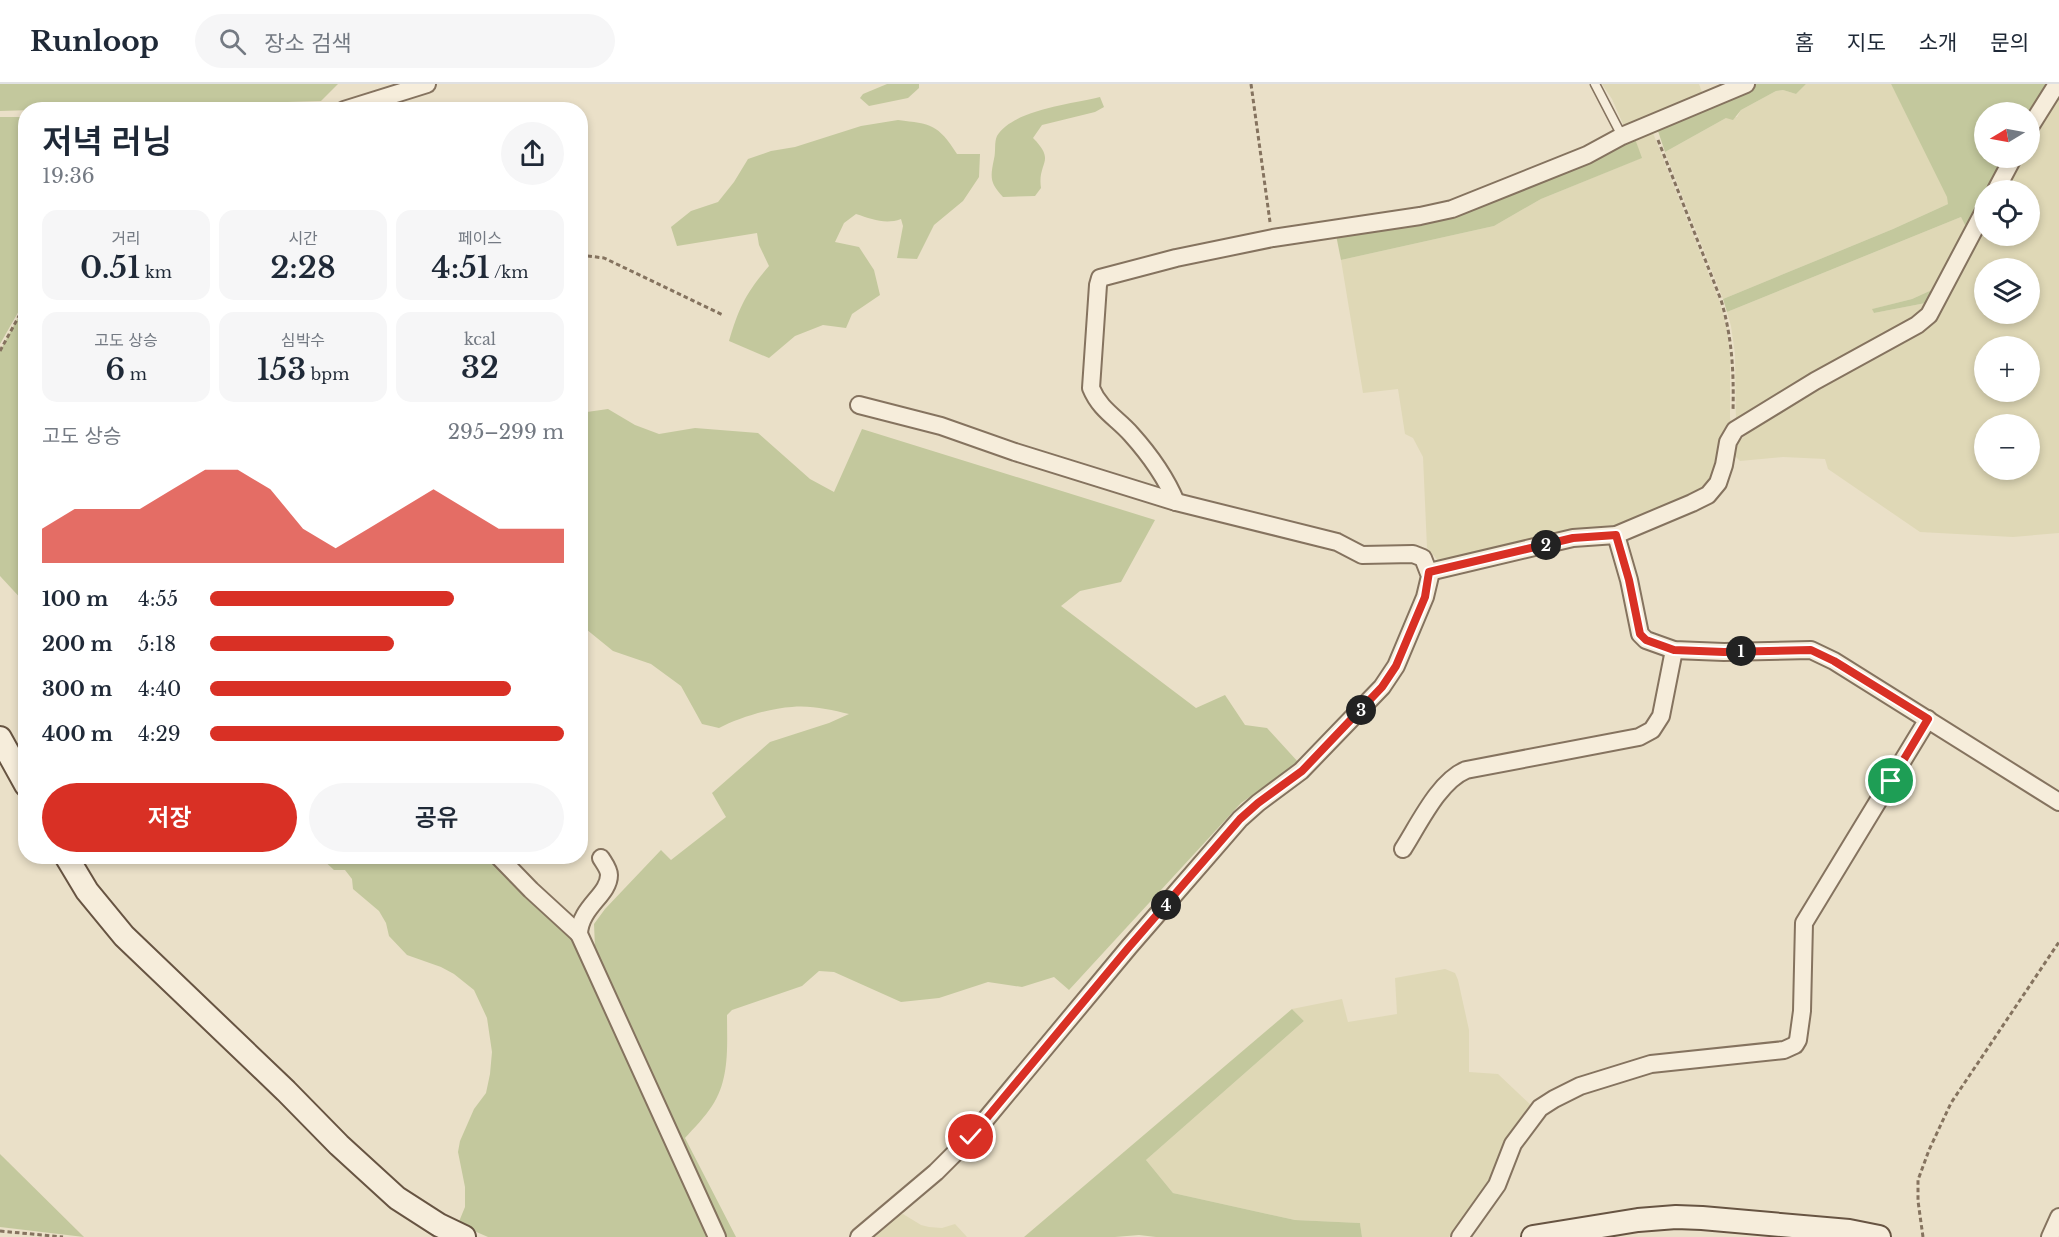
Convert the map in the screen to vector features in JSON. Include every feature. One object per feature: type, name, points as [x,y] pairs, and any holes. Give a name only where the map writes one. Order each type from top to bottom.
[{"type":"street","points":[[392,102],[427,84]]},
{"type":"street","points":[[1176,502],[1169,485],[1137,442],[1103,409],[1091,388],[1100,278],[1176,258],[1273,238],[1452,209],[1587,155],[1622,136],[1746,84]]},
{"type":"street","points":[[2040,111],[2057,84]]},
{"type":"street","points":[[1429,572],[1573,538],[1616,535],[1708,495],[1718,483],[1728,442],[1735,430],[1815,381],[1917,325],[1929,315],[1974,231]]},
{"type":"street","points":[[859,405],[941,426],[1015,452],[1176,502],[1337,542],[1362,555],[1413,554],[1423,558],[1429,572],[1425,597],[1396,666],[1382,687],[1302,771],[1240,819],[1100,981],[971,1137],[936,1172],[859,1237]]},
{"type":"street","points":[[1616,535],[1629,580],[1640,634],[1646,640],[1674,650],[1724,652],[1811,650],[1834,661],[2059,802]]},
{"type":"street","points":[[1403,849],[1444,786],[1455,774],[1639,737],[1652,730],[1661,717],[1674,650]]},
{"type":"street","points":[[1460,1237],[1497,1185],[1513,1144],[1540,1108],[1554,1099],[1580,1086],[1652,1064],[1784,1050],[1795,1045],[1798,1040],[1802,1011],[1804,923],[1928,719]]},
{"type":"street","points":[[0,738],[18,771]]},
{"type":"street","points":[[579,934],[579,924],[586,910],[606,885],[609,873],[601,858]]},
{"type":"street","points":[[71,864],[87,891],[124,936],[339,1145],[397,1198],[419,1213],[464,1237]]},
{"type":"street","points":[[506,864],[579,934],[717,1237]]},
{"type":"street","points":[[1533,1237],[1638,1220],[1676,1217],[1879,1237]]},
{"type":"street","points":[[2050,1237],[2059,1217]]},
{"type":"lane","points":[[1595,84],[1622,136]]},
{"type":"path","points":[[1251,84],[1273,238]]},
{"type":"path","points":[[1652,123],[1721,300],[1729,327],[1733,355],[1735,430]]},
{"type":"path","points":[[588,256],[604,258],[723,315]]},
{"type":"path","points":[[0,351],[18,318]]},
{"type":"path","points":[[1923,1237],[1918,1201],[1918,1180],[1929,1150],[1951,1103],[2059,942]]},
{"type":"path","points":[[0,1231],[63,1237]]},
{"type":"shaded area","points":[[1602,84],[1699,84],[1705,100],[1626,131],[1612,99]]},
{"type":"shaded area","points":[[1806,84],[1891,84],[1948,197],[1948,204],[1723,299],[1665,152],[1726,118],[1737,117],[1741,110],[1776,91],[1783,90],[1796,94]]},
{"type":"shaded area","points":[[2059,89],[2059,533],[2013,537],[1920,532],[1828,469],[1825,459],[1783,457],[1740,461],[1734,455],[1733,447],[1749,432],[1792,404],[1886,353],[1919,331],[1936,316],[1950,295],[1974,246],[2040,246],[2040,180],[2007,180],[2014,168],[2040,168],[2040,122]]},
{"type":"shaded area","points":[[1651,128],[1719,300],[1727,328],[1730,355],[1730,418],[1733,430],[1711,485],[1643,521],[1442,565],[1427,548],[1423,457],[1413,438],[1405,434],[1398,389],[1363,393],[1341,260],[1494,226],[1541,199],[1641,158],[1634,136]]},
{"type":"shaded area","points":[[1961,217],[1967,229],[1934,289],[1912,299],[1873,309],[1874,313],[1936,301],[1925,318],[1736,426],[1735,354],[1727,312]]},
{"type":"shaded area","points":[[1445,969],[1455,973],[1458,980],[1469,1030],[1469,1072],[1498,1074],[1535,1109],[1499,1157],[1484,1193],[1449,1237],[1362,1237],[1360,1223],[1295,1220],[1173,1193],[1146,1160],[1304,1021],[1292,1009],[1342,999],[1348,1022],[1397,1014],[1395,978]]},
{"type":"shaded area","points":[[903,1214],[929,1227],[942,1228],[955,1224],[967,1237],[864,1237],[891,1217]]},
{"type":"green space","points":[[0,84],[338,84],[321,101],[18,102],[18,110],[0,111]]},
{"type":"green space","points":[[887,84],[919,84],[919,88],[908,98],[869,106],[860,98],[863,94]]},
{"type":"green space","points":[[1756,84],[1806,84],[1796,94],[1783,90],[1776,91],[1741,110],[1733,120],[1726,118],[1665,152],[1656,125]]},
{"type":"green space","points":[[1891,84],[2052,84],[2038,102],[1974,102],[1974,168],[2005,168],[1998,180],[1974,180],[1974,226],[1936,301],[1874,313],[1872,309],[1912,299],[1934,289],[1967,229],[1961,217],[1727,312],[1723,299],[1948,204],[1947,197]]},
{"type":"green space","points":[[1100,97],[1104,107],[1095,112],[1042,125],[1033,138],[1044,152],[1045,158],[1040,179],[1041,188],[1035,196],[1003,197],[993,184],[992,176],[996,138],[1005,127],[1015,120],[1044,109]]},
{"type":"green space","points":[[0,117],[18,117],[18,312],[0,344]]},
{"type":"green space","points":[[898,120],[933,127],[939,131],[957,154],[980,154],[979,177],[963,201],[934,225],[917,259],[897,258],[903,226],[901,219],[884,221],[856,214],[844,223],[835,242],[859,247],[874,270],[880,295],[852,314],[846,328],[823,325],[795,336],[769,358],[729,341],[744,301],[769,266],[759,245],[757,233],[677,246],[671,227],[691,211],[718,202],[748,159],[861,126]]},
{"type":"green space","points":[[1634,136],[1642,158],[1541,199],[1494,226],[1341,260],[1336,235],[1471,210],[1510,195]]},
{"type":"green space","points":[[18,318],[18,595],[0,576],[0,351]]},
{"type":"green space","points":[[608,409],[635,425],[659,434],[695,428],[758,433],[810,479],[834,492],[862,429],[1155,520],[1121,582],[1080,591],[1061,606],[1196,708],[1225,695],[1245,725],[1267,728],[1299,763],[1241,803],[1069,990],[1054,977],[1022,987],[988,982],[939,998],[901,1002],[834,972],[819,971],[802,986],[732,1010],[727,1015],[725,1074],[718,1096],[685,1138],[736,1237],[725,1237],[619,1000],[599,961],[595,948],[594,924],[605,909],[661,850],[671,860],[726,817],[712,793],[770,742],[829,723],[849,714],[814,707],[792,707],[754,714],[719,728],[702,724],[681,686],[651,664],[613,651],[588,631],[588,412]]},
{"type":"green space","points":[[328,864],[496,864],[569,935],[709,1237],[488,1237],[458,1224],[465,1207],[465,1187],[458,1152],[460,1141],[474,1109],[486,1093],[490,1074],[492,1052],[487,1018],[474,990],[441,967],[407,955],[389,936],[386,923],[379,911],[353,889],[352,879],[345,870],[334,870]]},
{"type":"green space","points":[[1292,1009],[1304,1021],[1146,1160],[1173,1193],[1295,1220],[1360,1223],[1362,1237],[1156,1237],[1139,1235],[1024,1237]]},
{"type":"green space","points":[[0,1154],[84,1237],[0,1227]]},
{"type":"route","points":[[971,1137],[1129,947],[1240,819],[1302,771],[1382,687],[1396,666],[1425,597],[1429,572],[1573,538],[1616,535],[1629,580],[1640,634],[1646,640],[1674,650],[1724,652],[1811,650],[1834,661],[1928,719],[1891,781]]}]
